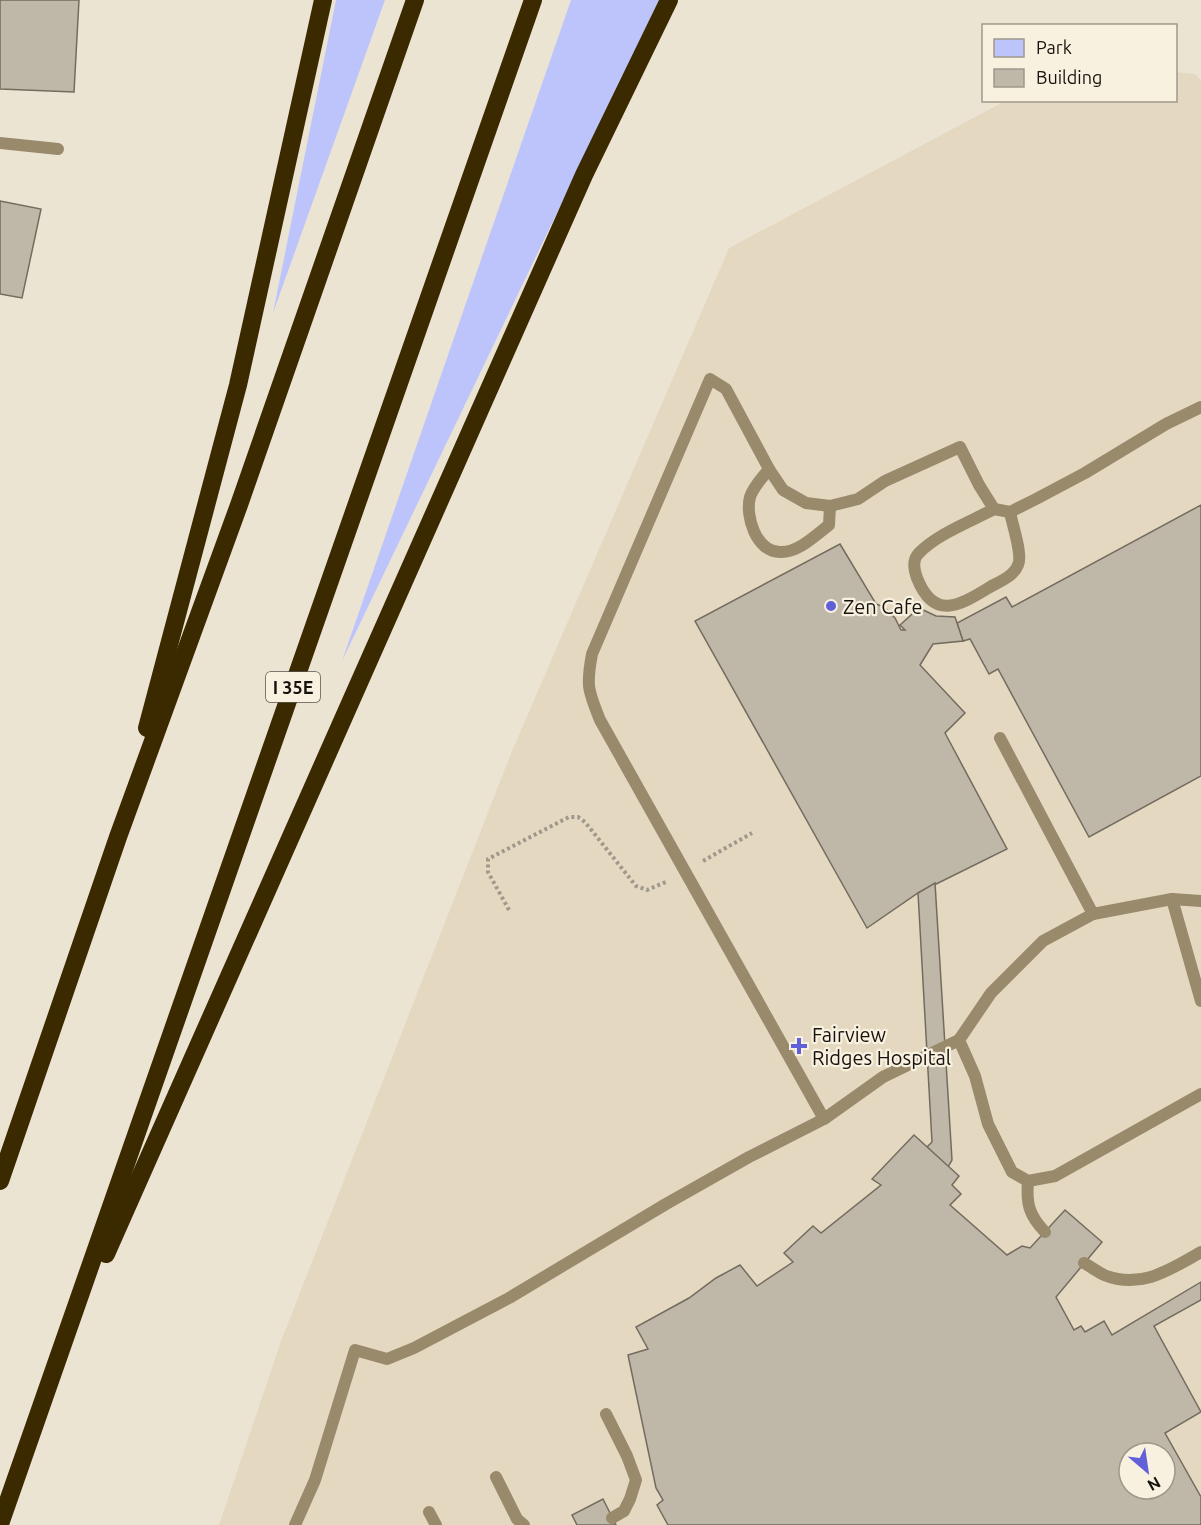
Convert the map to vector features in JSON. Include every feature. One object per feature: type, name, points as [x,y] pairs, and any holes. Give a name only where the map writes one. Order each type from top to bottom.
[{"type":"highway","points":[[118,837],[237,385],[324,0]]},
{"type":"highway","points":[[0,1181],[118,837],[239,505],[415,0]]},
{"type":"highway","name":"I 35E","points":[[0,1524],[533,0]]},
{"type":"highway","points":[[53,1373],[584,175],[669,0]]},
{"type":"lane","points":[[0,143],[58,149]]},
{"type":"lane","points":[[824,1119],[600,720],[590,695],[587,678],[592,654],[710,379],[726,389],[769,469],[783,490],[806,502],[830,506],[858,499],[885,481],[960,447],[994,509]]},
{"type":"lane","points":[[1010,512],[1020,558],[1018,567],[1010,575],[965,602],[952,606],[941,606],[930,601],[916,575],[914,563],[918,554],[933,542],[994,509],[1010,512],[1085,473],[1166,424],[1201,406]]},
{"type":"lane","points":[[769,469],[751,494],[748,509],[752,527],[765,547],[780,552],[794,549],[810,540],[828,525],[830,506]]},
{"type":"lane","points":[[1000,738],[1093,915]]},
{"type":"lane","points":[[1172,899],[1201,1001]]},
{"type":"lane","points":[[295,1525],[315,1480],[356,1350],[387,1359],[414,1348],[509,1298],[740,1162],[824,1119],[883,1077],[959,1040],[991,993],[1043,941],[1093,915],[1172,899],[1201,901]]},
{"type":"lane","points":[[959,1040],[975,1076],[988,1124],[1012,1172],[1028,1181],[1055,1176],[1201,1094]]},
{"type":"lane","points":[[1028,1181],[1026,1200],[1035,1221],[1045,1232]]},
{"type":"lane","points":[[1084,1263],[1104,1275],[1129,1281],[1160,1276],[1201,1252]]},
{"type":"lane","points":[[606,1414],[636,1480],[624,1510],[612,1518]]},
{"type":"lane","points":[[496,1477],[517,1520],[524,1525]]},
{"type":"lane","points":[[429,1512],[436,1525]]},
{"type":"path","points":[[509,910],[488,872],[488,859],[569,817],[578,817],[585,822],[636,886],[647,890],[685,872],[752,833]]},
{"type":"shaded area","name":"Fairview Ridges Hospital","points":[[1177,72],[1195,74],[1201,80],[1201,1525],[219,1525],[281,1341],[512,751],[729,248],[1003,102],[1177,102]]},
{"type":"green space","points":[[336,0],[385,0],[273,313]]},
{"type":"green space","points":[[571,0],[659,0],[342,661]]},
{"type":"building","points":[[0,0],[79,0],[74,92],[0,89]]},
{"type":"building","points":[[0,201],[41,209],[22,298],[0,294]]},
{"type":"building","points":[[1201,505],[1201,776],[1089,837],[998,669],[989,674],[970,639],[963,641],[957,623],[1006,597],[1012,607]]},
{"type":"building","points":[[840,544],[876,604],[884,607],[895,618],[901,630],[905,630],[900,625],[919,608],[936,616],[955,617],[963,641],[933,644],[920,665],[965,713],[945,733],[1007,849],[918,893],[867,928],[695,621]]},
{"type":"building","points":[[935,883],[952,1160],[948,1167],[927,1147],[932,1142],[918,893]]},
{"type":"building","points":[[914,1135],[959,1176],[952,1185],[961,1194],[950,1205],[1007,1255],[1022,1246],[1030,1248],[1065,1210],[1102,1242],[1056,1297],[1074,1330],[1081,1326],[1085,1332],[1104,1321],[1112,1335],[1201,1282],[1201,1300],[1154,1326],[1201,1412],[1165,1433],[1170,1441],[1117,1441],[1117,1501],[1177,1501],[1177,1454],[1201,1497],[1201,1525],[668,1525],[657,1505],[663,1500],[656,1488],[628,1355],[648,1349],[636,1327],[689,1298],[716,1278],[740,1265],[757,1286],[793,1262],[784,1253],[813,1226],[821,1233],[881,1185],[872,1179]]},
{"type":"building","points":[[603,1499],[616,1525],[577,1525],[572,1515]]},
{"type":"place","name":"Zen Cafe","points":[[831,606]]},
{"type":"place","name":"Fairview Ridges Hospital","points":[[799,1046]]}]
